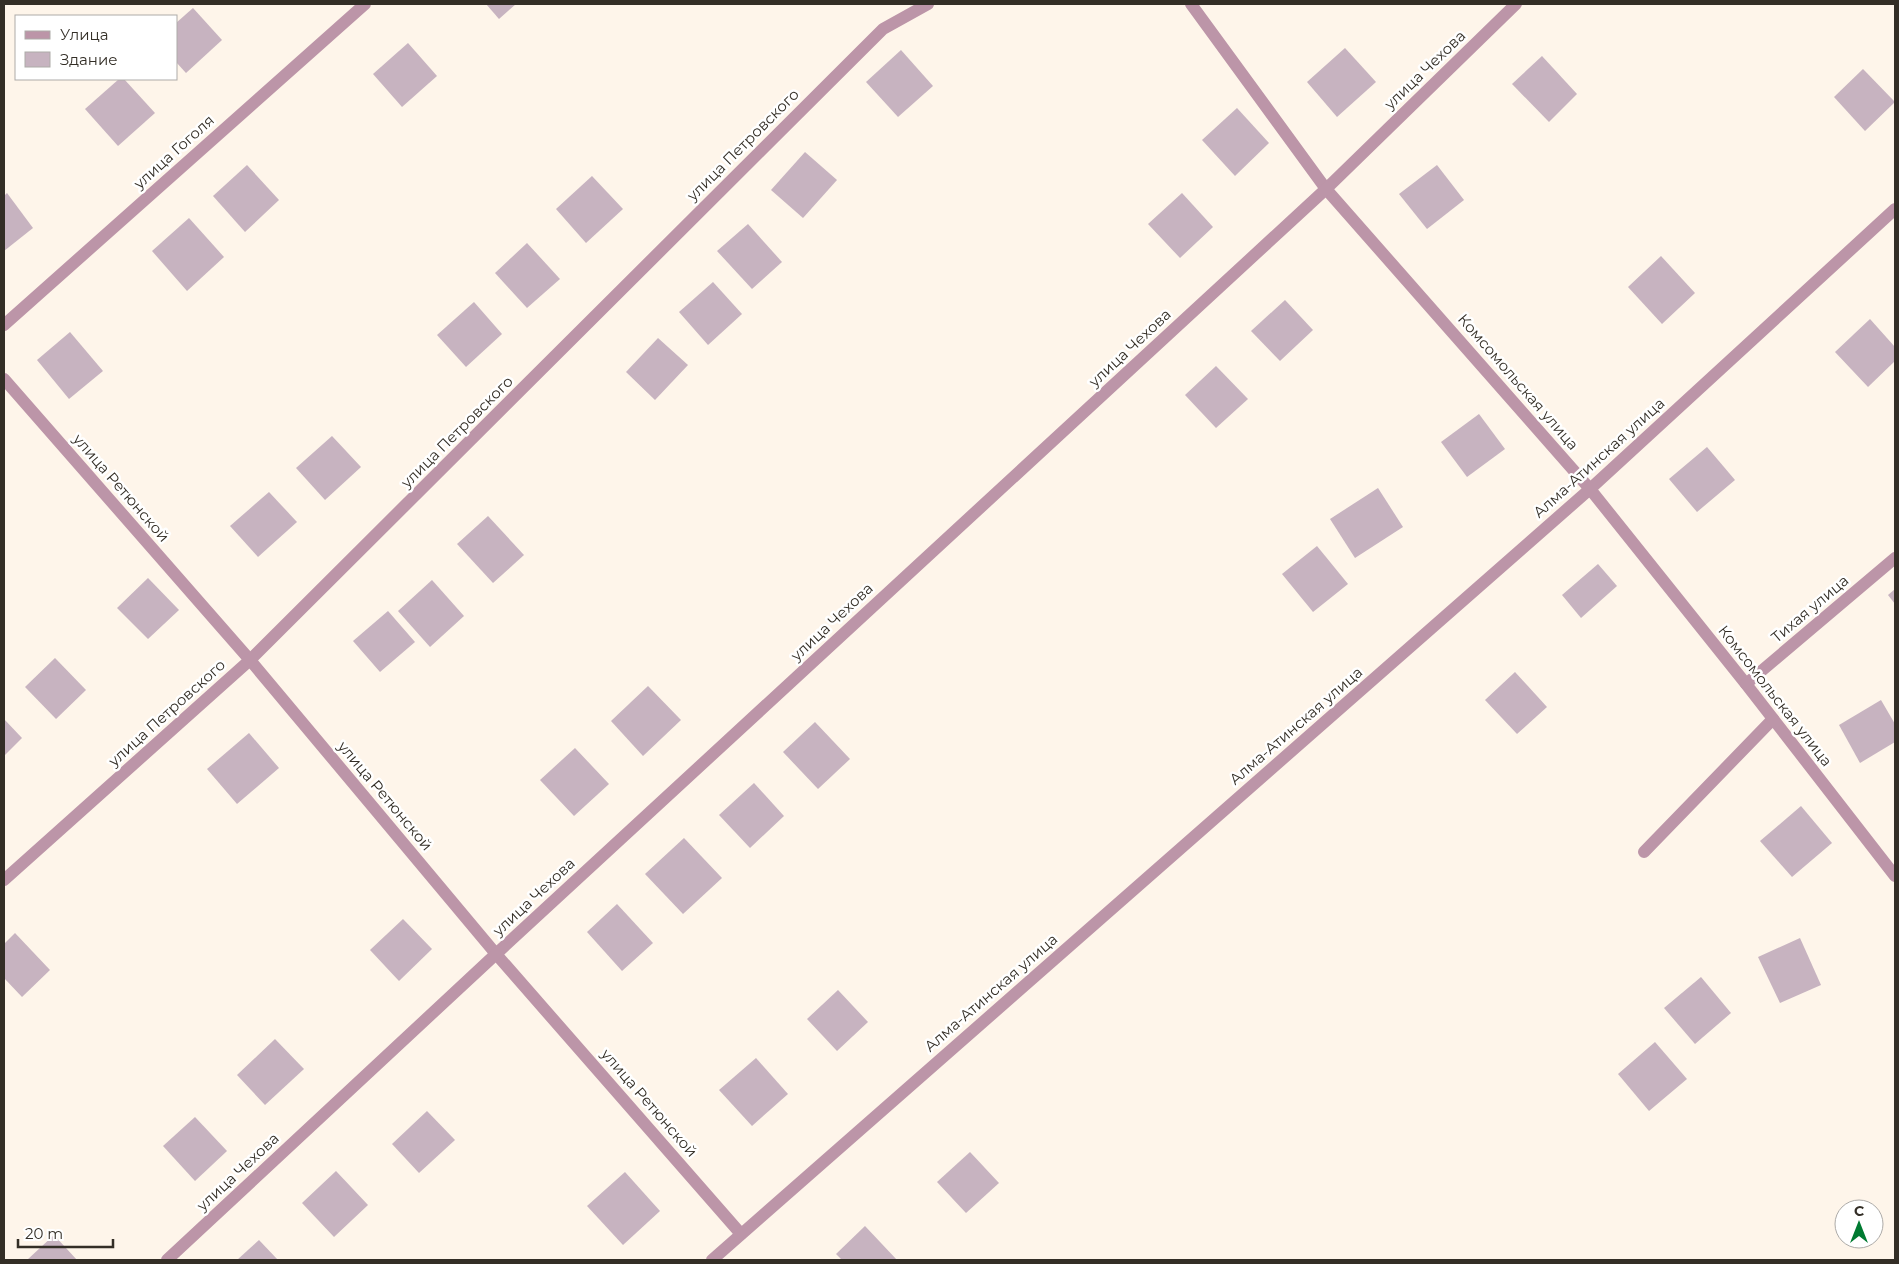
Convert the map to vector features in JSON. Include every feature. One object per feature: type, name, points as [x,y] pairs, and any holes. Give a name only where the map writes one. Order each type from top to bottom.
[{"type":"street","name":"улица Гоголя","points":[[4,325],[365,4]]},
{"type":"street","name":"улица Петровского","points":[[4,880],[250,660],[883,29],[928,4]]},
{"type":"street","name":"Комсомольская улица","points":[[1191,4],[1326,189],[1590,489],[1746,684],[1895,876]]},
{"type":"street","name":"улица Чехова","points":[[167,1260],[1326,189],[1516,4]]},
{"type":"street","name":"Алма-Атинская улица","points":[[712,1260],[1590,489],[1895,210]]},
{"type":"street","name":"улица Ретюнской","points":[[4,379],[250,660],[496,954],[742,1234]]},
{"type":"street","name":"Тихая улица","points":[[1746,684],[1895,558]]},
{"type":"street","points":[[1644,852],[1773,719]]},
{"type":"building","points":[[486,4],[516,4],[499,19]]},
{"type":"building","points":[[193,8],[222,40],[186,73],[178,64],[178,21]]},
{"type":"building","points":[[408,43],[437,76],[402,107],[373,74]]},
{"type":"building","points":[[1345,48],[1376,82],[1337,117],[1307,82]]},
{"type":"building","points":[[901,50],[933,86],[898,117],[866,82]]},
{"type":"building","points":[[1542,56],[1577,94],[1549,122],[1512,84]]},
{"type":"building","points":[[1863,69],[1895,102],[1865,131],[1834,97]]},
{"type":"building","points":[[118,80],[125,80],[155,113],[118,146],[85,109]]},
{"type":"building","points":[[1237,108],[1269,143],[1235,176],[1202,140]]},
{"type":"building","points":[[805,152],[837,180],[803,218],[771,190]]},
{"type":"building","points":[[247,165],[279,200],[245,232],[213,196]]},
{"type":"building","points":[[1437,165],[1464,200],[1427,229],[1399,194]]},
{"type":"building","points":[[592,176],[623,209],[586,243],[556,209]]},
{"type":"building","points":[[7,193],[33,228],[4,251],[4,196]]},
{"type":"building","points":[[1182,193],[1213,227],[1180,258],[1148,224]]},
{"type":"building","points":[[189,218],[224,257],[187,291],[152,251]]},
{"type":"building","points":[[748,224],[782,262],[752,289],[717,251]]},
{"type":"building","points":[[527,243],[560,279],[527,308],[495,273]]},
{"type":"building","points":[[1661,256],[1695,293],[1662,324],[1628,287]]},
{"type":"building","points":[[713,282],[742,314],[708,345],[679,312]]},
{"type":"building","points":[[1285,300],[1313,330],[1280,361],[1251,331]]},
{"type":"building","points":[[474,302],[502,334],[466,367],[437,335]]},
{"type":"building","points":[[1870,319],[1895,347],[1895,361],[1868,387],[1835,352]]},
{"type":"building","points":[[70,332],[103,371],[69,399],[37,360]]},
{"type":"building","points":[[658,338],[688,365],[655,400],[626,372]]},
{"type":"building","points":[[1216,366],[1248,399],[1216,428],[1185,395]]},
{"type":"building","points":[[1479,414],[1505,449],[1467,477],[1441,442]]},
{"type":"building","points":[[332,436],[361,467],[325,500],[296,468]]},
{"type":"building","points":[[1707,447],[1735,480],[1697,512],[1669,479]]},
{"type":"building","points":[[1378,488],[1403,527],[1355,558],[1330,519]]},
{"type":"building","points":[[269,492],[297,522],[258,557],[230,526]]},
{"type":"building","points":[[488,516],[524,555],[493,583],[457,544]]},
{"type":"building","points":[[1317,546],[1348,584],[1313,612],[1282,574]]},
{"type":"building","points":[[1598,564],[1617,586],[1581,618],[1562,595]]},
{"type":"building","points":[[148,578],[179,610],[148,639],[117,608]]},
{"type":"building","points":[[432,580],[464,616],[430,647],[398,611]]},
{"type":"building","points":[[1895,589],[1895,604],[1888,595]]},
{"type":"building","points":[[388,611],[415,642],[380,672],[353,641]]},
{"type":"building","points":[[55,658],[86,690],[56,719],[25,687]]},
{"type":"building","points":[[1515,672],[1547,707],[1517,734],[1485,700]]},
{"type":"building","points":[[648,686],[681,720],[643,756],[611,721]]},
{"type":"building","points":[[1881,700],[1895,724],[1895,742],[1860,763],[1839,725]]},
{"type":"building","points":[[4,719],[22,738],[4,756]]},
{"type":"building","points":[[815,722],[850,759],[818,789],[783,752]]},
{"type":"building","points":[[249,733],[279,768],[237,804],[207,769]]},
{"type":"building","points":[[575,748],[609,784],[574,816],[540,780]]},
{"type":"building","points":[[754,783],[784,816],[750,848],[719,815]]},
{"type":"building","points":[[1801,806],[1832,843],[1792,877],[1760,841]]},
{"type":"building","points":[[684,838],[722,878],[683,914],[645,874]]},
{"type":"building","points":[[617,904],[653,943],[622,971],[587,932]]},
{"type":"building","points":[[403,919],[432,949],[399,981],[370,950]]},
{"type":"building","points":[[15,933],[50,970],[22,997],[4,978],[4,944]]},
{"type":"building","points":[[1800,938],[1821,985],[1780,1003],[1758,957]]},
{"type":"building","points":[[1701,977],[1731,1013],[1695,1044],[1664,1008]]},
{"type":"building","points":[[838,990],[868,1022],[837,1051],[807,1019]]},
{"type":"building","points":[[275,1039],[304,1069],[265,1105],[237,1075]]},
{"type":"building","points":[[1655,1042],[1687,1079],[1649,1111],[1618,1074]]},
{"type":"building","points":[[756,1058],[788,1094],[752,1126],[719,1090]]},
{"type":"building","points":[[427,1111],[455,1140],[419,1173],[392,1144]]},
{"type":"building","points":[[195,1117],[227,1151],[195,1181],[163,1146]]},
{"type":"building","points":[[970,1152],[999,1183],[966,1213],[937,1182]]},
{"type":"building","points":[[336,1171],[368,1205],[334,1237],[302,1203]]},
{"type":"building","points":[[625,1172],[660,1211],[623,1245],[587,1206]]},
{"type":"building","points":[[865,1226],[897,1260],[842,1260],[836,1254]]},
{"type":"building","points":[[54,1235],[77,1260],[27,1260]]},
{"type":"building","points":[[259,1240],[278,1260],[237,1260]]}]
